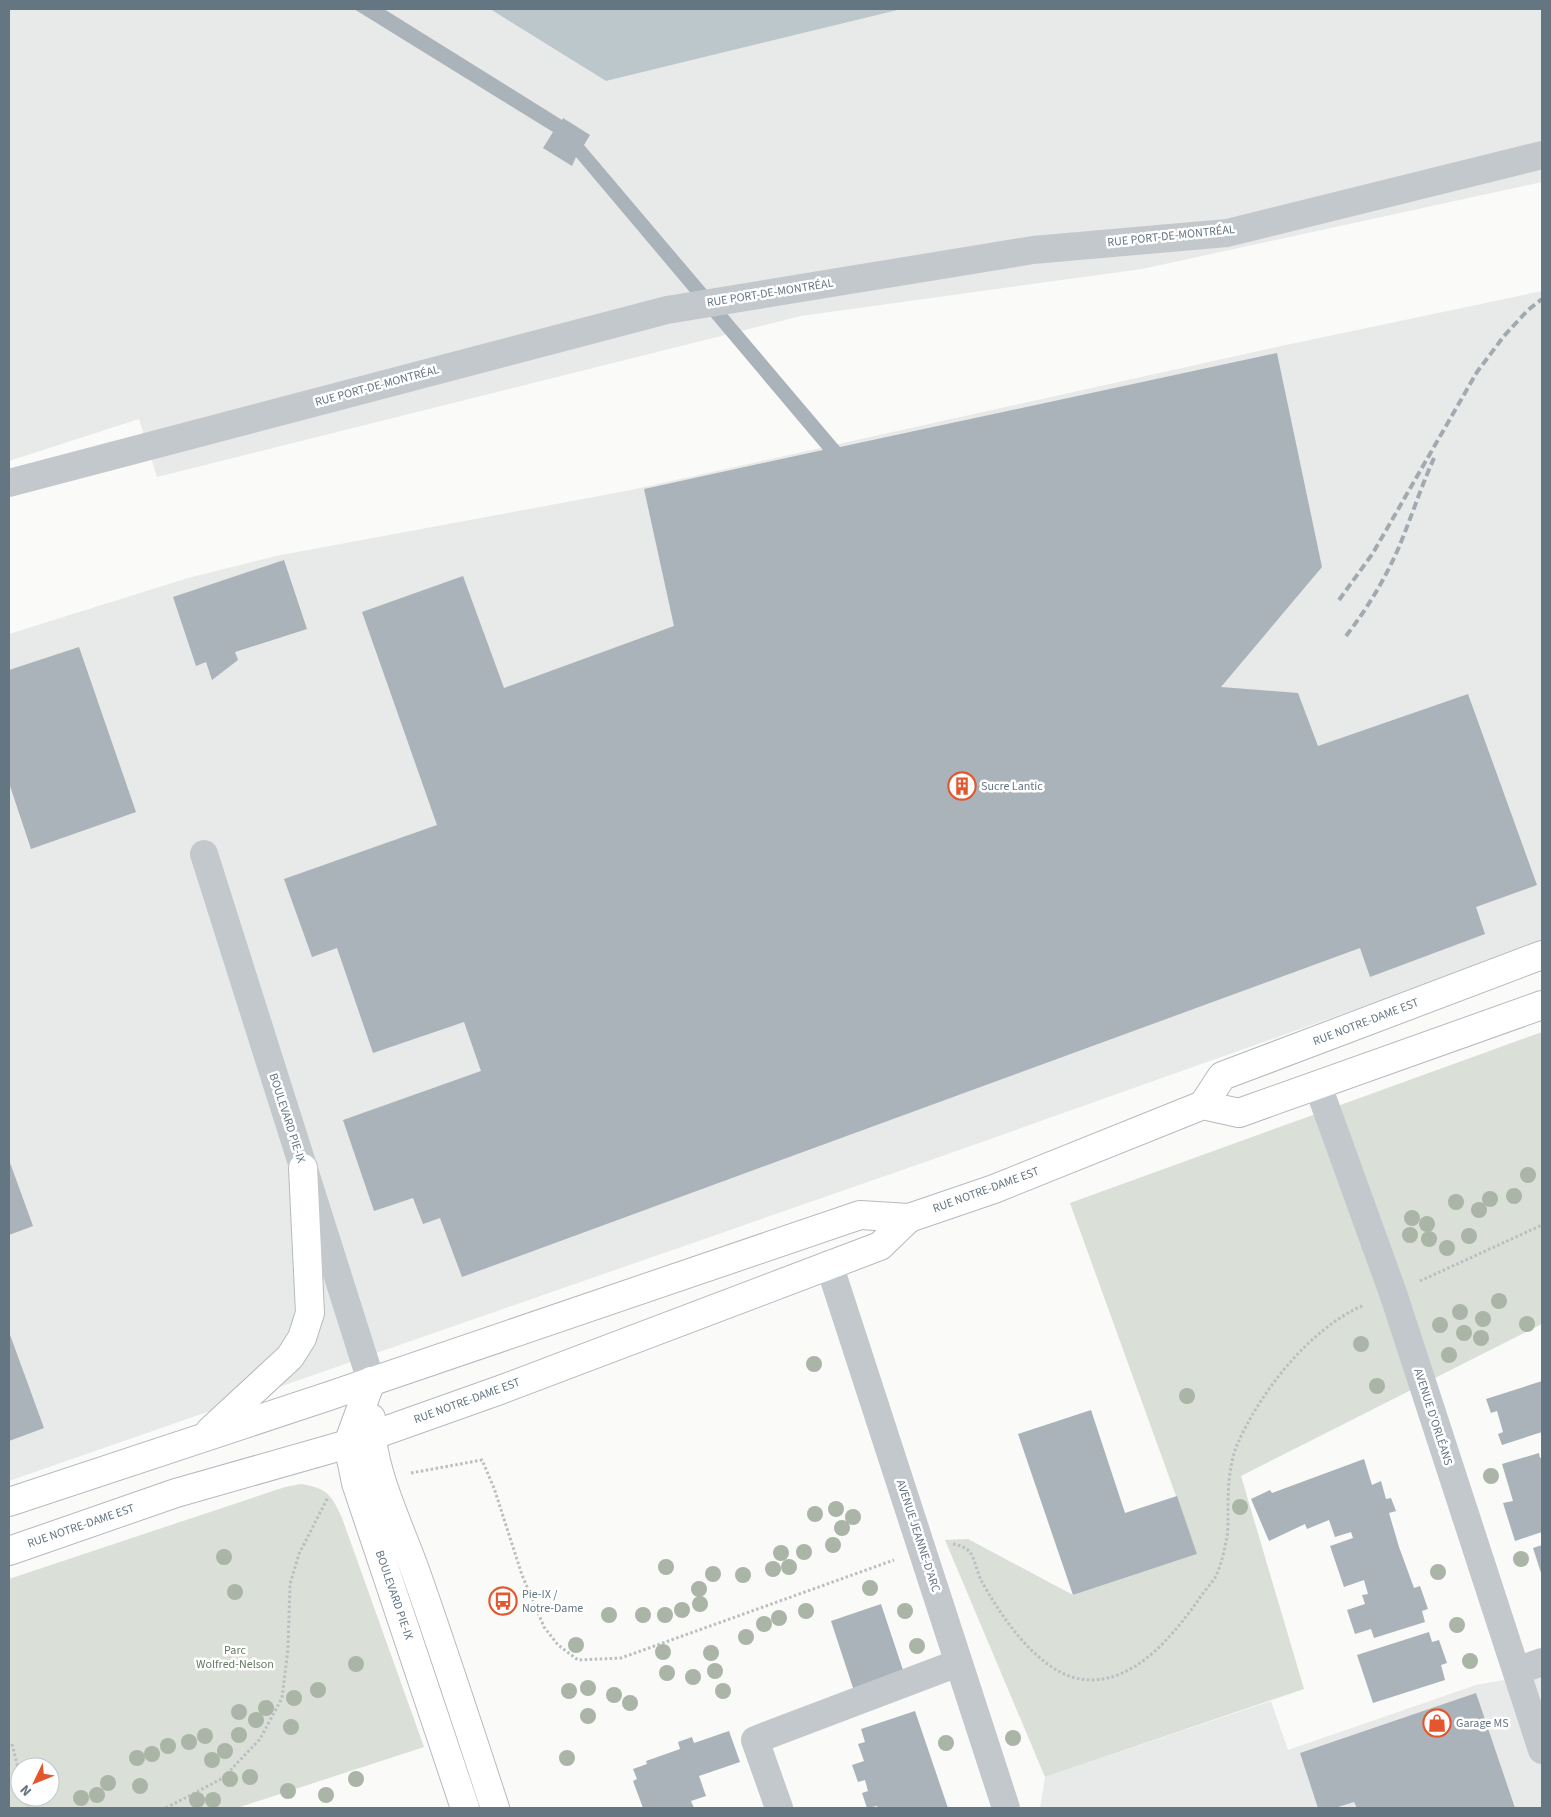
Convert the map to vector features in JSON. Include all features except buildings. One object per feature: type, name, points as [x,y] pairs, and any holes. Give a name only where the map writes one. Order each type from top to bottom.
[{"type":"main road","name":"RUE NOTRE-DAME EST","points":[[9,1502],[860,1215],[909,1218],[994,1189],[1203,1106],[1222,1076],[1542,955]]},
{"type":"main road","points":[[1203,1106],[1239,1113],[1542,1005]]},
{"type":"main road","points":[[203,1437],[290,1357],[302,1338],[310,1313],[303,1168]]},
{"type":"main road","name":"RUE NOTRE-DAME EST","points":[[9,1551],[176,1493],[359,1440],[500,1390],[880,1246],[909,1218]]},
{"type":"main road","points":[[371,1381],[359,1440],[381,1478],[440,1642],[495,1808]]},
{"type":"main road","name":"BOULEVARD PIE-IX","points":[[359,1440],[356,1483],[465,1808]]},
{"type":"street","name":"RUE PORT-DE-MONTRÉAL","points":[[9,483],[667,310],[1033,250],[1227,232],[1542,155]]},
{"type":"street","name":"BOULEVARD PIE-IX","points":[[204,854],[371,1381]]},
{"type":"street","name":"AVENUE D'ORLÉANS","points":[[1318,1086],[1393,1293],[1542,1750]]},
{"type":"street","name":"AVENUE JEANNE-D'ARC","points":[[829,1264],[1006,1808]]},
{"type":"street","points":[[1517,1670],[1542,1662]]},
{"type":"street","points":[[779,1808],[756,1740],[958,1663]]},
{"type":"path","points":[[482,1460],[494,1488],[522,1575],[544,1627],[558,1645],[578,1660],[621,1658],[922,1550],[953,1544],[962,1546],[970,1553],[995,1606],[1010,1627],[1033,1652],[1059,1671],[1079,1678],[1102,1679],[1123,1673],[1142,1662],[1180,1625],[1216,1576],[1227,1540],[1229,1483],[1236,1447],[1252,1415],[1269,1390],[1298,1355],[1328,1326],[1349,1312],[1542,1225]]},
{"type":"path","points":[[166,1808],[223,1778],[260,1739],[282,1698],[288,1649],[290,1584],[299,1554],[332,1489]]},
{"type":"path","points":[[12,1744],[15,1757]]},
{"type":"shaded area","points":[[9,9],[490,9],[606,81],[902,9],[1542,9],[1542,182],[1142,269],[801,316],[157,477],[139,419],[9,461]]},
{"type":"shaded area","points":[[490,9],[902,9],[606,81]]},
{"type":"shaded area","points":[[1542,291],[1542,940],[1365,1006],[931,1160],[9,1481],[9,634],[188,578],[276,556],[626,491],[1286,345]]},
{"type":"shaded area","points":[[1542,1673],[1542,1808],[1040,1808],[1045,1777],[1271,1701],[1288,1750],[1476,1685]]},
{"type":"green space","points":[[1542,1032],[1542,1324],[1241,1476],[1304,1689],[1045,1777],[945,1540],[968,1539],[1073,1595],[1197,1554],[1070,1203]]},
{"type":"green space","name":"Parc Wolfred-Nelson","points":[[301,1484],[323,1490],[331,1498],[342,1518],[424,1747],[237,1808],[9,1808],[9,1579],[285,1487]]},
{"type":"railway","points":[[1339,600],[1373,553],[1477,372],[1504,336],[1528,310],[1542,299]]},
{"type":"railway","points":[[1346,636],[1375,593],[1394,559],[1434,458]]},
{"type":"place","name":"Sucre Lantic","points":[[962,786]]},
{"type":"place","name":"Pie-IX / Notre-Dame","points":[[503,1601]]},
{"type":"place","name":"Garage MS","points":[[1437,1723]]}]
